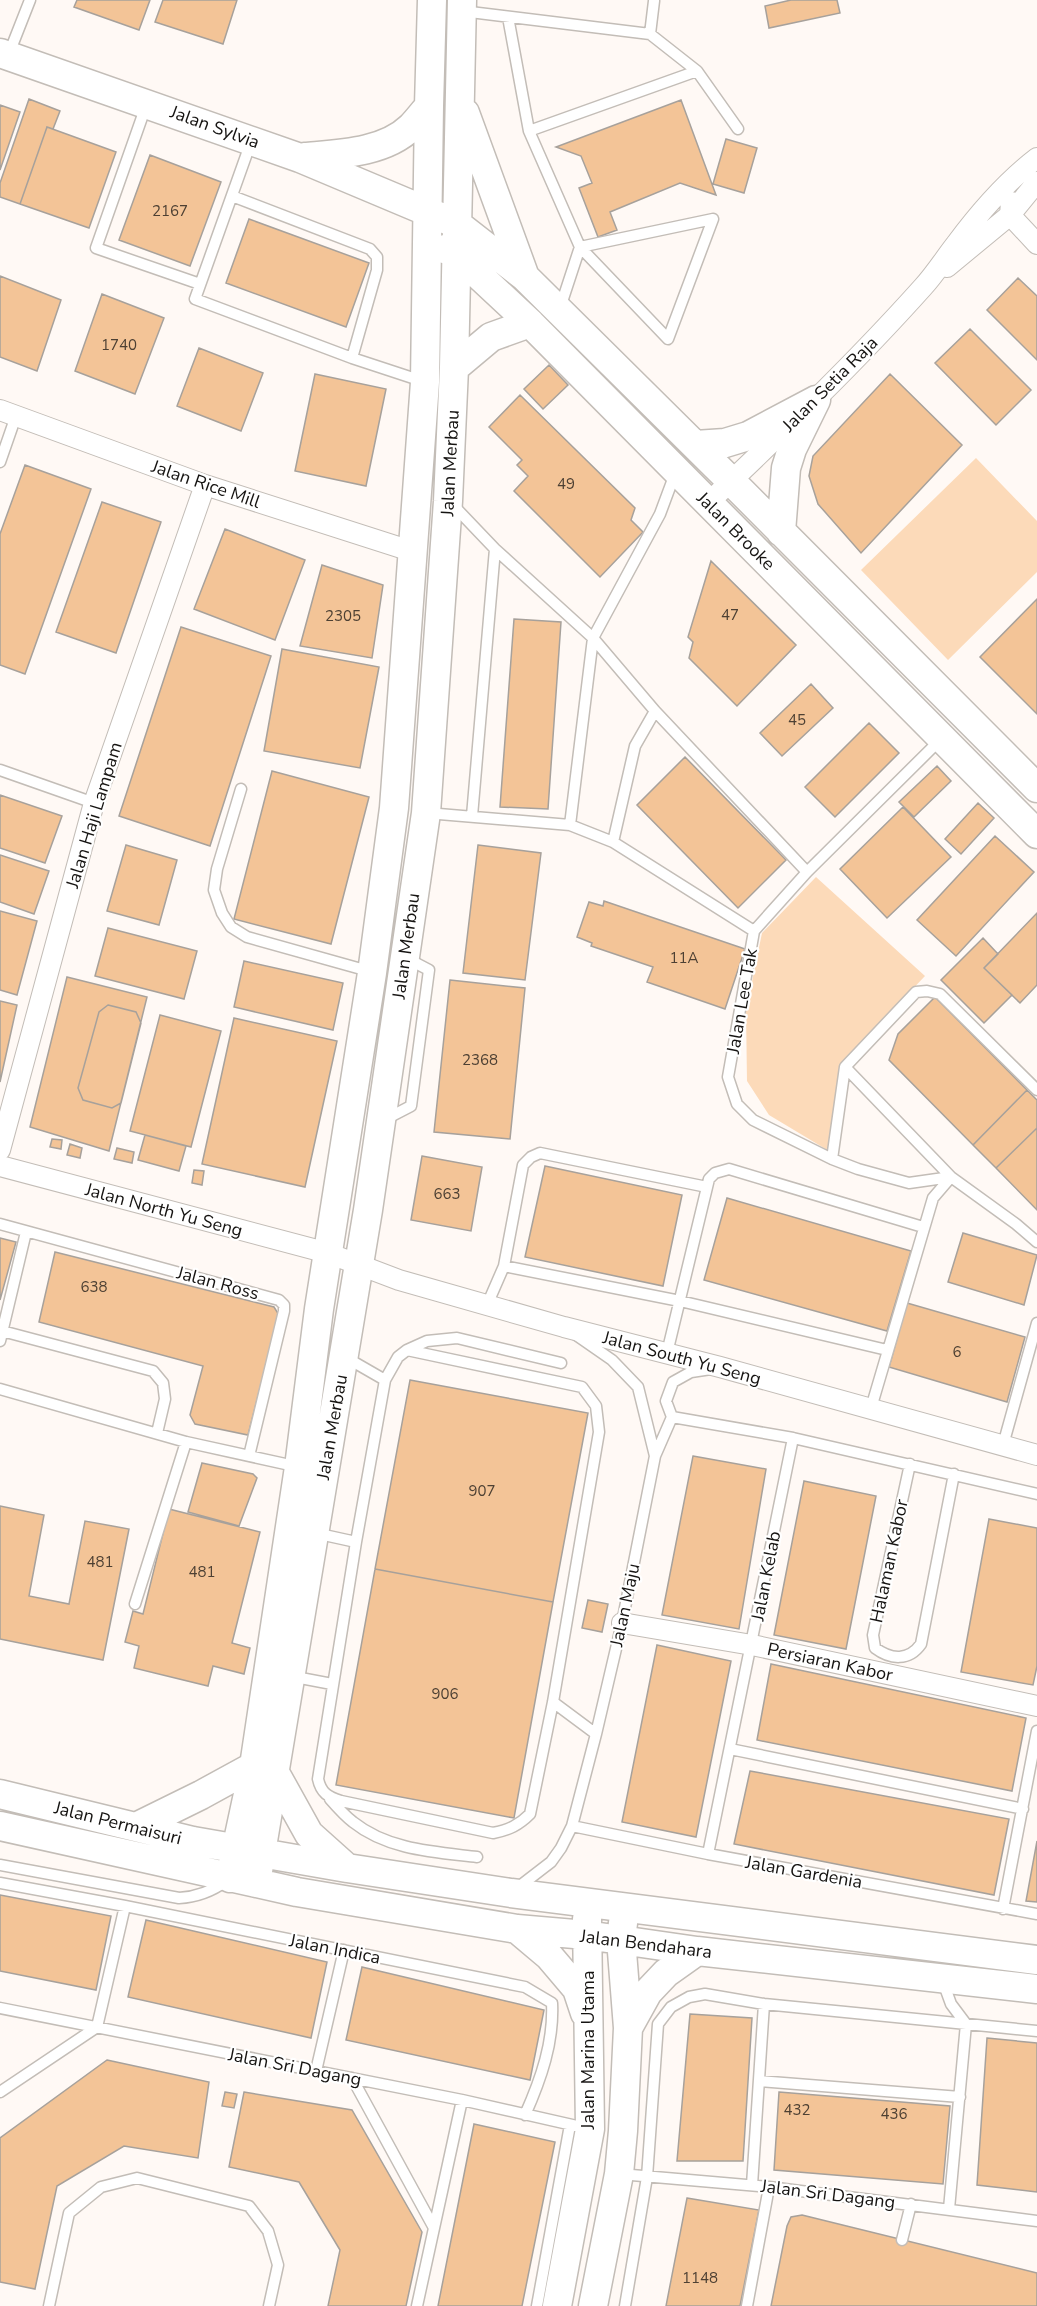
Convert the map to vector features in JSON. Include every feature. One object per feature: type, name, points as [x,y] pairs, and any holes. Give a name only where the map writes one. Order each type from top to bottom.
[{"type":"street","name":"Jalan Merbau","points":[[264,1768],[290,1676],[360,1265],[361,1150],[372,973],[394,808],[425,382],[432,0]]},
{"type":"street","name":"Jalan Merbau","points":[[243,1881],[264,1768],[299,1467],[328,1253],[361,1150],[381,1122],[426,813],[448,501],[454,368],[462,6]]},
{"type":"street","name":"Jalan Sylvia","points":[[4,55],[300,158],[457,224]]},
{"type":"street","points":[[459,97],[525,278]]},
{"type":"street","points":[[300,158],[349,153],[390,141],[410,128],[429,106]]},
{"type":"street","points":[[1010,215],[1013,196],[1033,169]]},
{"type":"street","name":"Jalan Setia Raja","points":[[708,503],[816,400],[926,284],[993,200],[1033,169]]},
{"type":"street","points":[[958,241],[980,224],[1010,215]]},
{"type":"street","points":[[1010,215],[1037,244]]},
{"type":"street","name":"Jalan Setia Raja","points":[[926,284],[1010,215]]},
{"type":"street","name":"Jalan Brooke","points":[[457,224],[525,278],[1037,788]]},
{"type":"street","name":"Jalan Brooke","points":[[426,241],[456,254],[530,323],[1037,834]]},
{"type":"street","points":[[454,368],[491,337],[530,323]]},
{"type":"street","points":[[695,445],[725,443],[748,436],[816,400]]},
{"type":"street","points":[[781,532],[786,468],[792,449],[816,400]]},
{"type":"street","name":"Jalan Rice Mill","points":[[8,413],[205,485],[414,552]]},
{"type":"street","name":"Jalan Haji Lampam","points":[[0,1149],[94,803],[205,485]]},
{"type":"street","name":"Jalan North Yu Seng","points":[[0,1166],[328,1253]]},
{"type":"street","name":"Jalan South Yu Seng","points":[[328,1253],[399,1280],[1037,1455]]},
{"type":"street","name":"Persiaran Kabor","points":[[622,1623],[752,1645],[1037,1706]]},
{"type":"street","points":[[136,1827],[264,1768],[309,1834],[347,1868]]},
{"type":"street","name":"Jalan Permaisuri","points":[[0,1794],[249,1852]]},
{"type":"street","name":"Jalan Permaisuri","points":[[0,1826],[243,1881]]},
{"type":"street","name":"Jalan Bendahara","points":[[249,1852],[511,1893],[589,1901],[1037,1960]]},
{"type":"street","name":"Jalan Bendahara","points":[[243,1881],[517,1929],[621,1939],[697,1951],[1037,1989]]},
{"type":"street","name":"Jalan Marina Utama","points":[[557,2306],[580,2127],[589,2026],[586,1935],[589,1901]]},
{"type":"street","name":"Jalan Marina Utama","points":[[593,2306],[619,2174],[628,2028],[621,1939],[625,1906]]},
{"type":"street","points":[[517,1929],[549,1956],[577,1989],[589,2026]]},
{"type":"street","points":[[628,2028],[648,1992],[666,1973],[697,1951]]},
{"type":"lane","points":[[4,55],[30,0]]},
{"type":"lane","points":[[650,33],[654,1]]},
{"type":"lane","points":[[462,6],[508,17],[650,33],[697,71],[738,129]]},
{"type":"lane","points":[[508,17],[529,131],[580,247],[668,339],[713,219],[580,247]]},
{"type":"lane","points":[[529,131],[697,71]]},
{"type":"lane","points":[[147,103],[96,248],[200,284]]},
{"type":"lane","points":[[251,140],[195,298],[352,358],[425,382]]},
{"type":"lane","points":[[232,196],[370,249],[377,257],[378,270],[352,358]]},
{"type":"lane","points":[[559,312],[580,247]]},
{"type":"lane","points":[[0,462],[8,413]]},
{"type":"lane","points":[[570,825],[593,638],[660,514],[676,471]]},
{"type":"lane","points":[[448,501],[495,549],[593,638],[655,711],[807,872]]},
{"type":"lane","points":[[472,816],[495,549]]},
{"type":"lane","points":[[613,842],[635,746],[655,711]]},
{"type":"lane","name":"Jalan Lee Tak","points":[[942,738],[807,872],[754,931],[728,1077],[736,1104],[753,1119],[832,1159],[858,1169],[909,1183],[951,1177]]},
{"type":"lane","points":[[0,770],[94,803]]},
{"type":"lane","points":[[240,789],[217,869],[214,890],[222,913],[231,927],[247,937],[372,973]]},
{"type":"lane","points":[[426,813],[570,825],[613,842],[754,931]]},
{"type":"lane","points":[[832,1159],[844,1067],[916,993],[927,991],[939,993],[1037,1090]]},
{"type":"lane","points":[[844,1067],[951,1177],[1037,1242]]},
{"type":"lane","points":[[487,1305],[504,1266],[523,1165],[531,1157],[540,1153],[707,1187]]},
{"type":"lane","points":[[667,1353],[709,1179],[715,1173],[729,1169],[923,1227]]},
{"type":"lane","points":[[871,1408],[933,1198],[951,1177]]},
{"type":"lane","name":"Jalan Ross","points":[[0,1224],[279,1300],[284,1305],[284,1311],[249,1456]]},
{"type":"lane","points":[[26,1232],[1,1336],[153,1371],[164,1383],[165,1399],[157,1433]]},
{"type":"lane","points":[[504,1266],[680,1301],[887,1350]]},
{"type":"lane","points":[[1003,1445],[1037,1323]]},
{"type":"lane","name":"Jalan Maju","points":[[511,1893],[551,1862],[572,1826],[622,1623],[655,1456],[638,1387],[612,1360],[564,1327]]},
{"type":"lane","points":[[477,1857],[417,1850],[378,1838],[353,1822],[320,1787],[318,1779],[356,1542],[385,1380],[398,1357],[427,1341],[457,1338],[561,1363]]},
{"type":"lane","points":[[327,1797],[493,1833],[507,1830],[519,1824],[530,1814],[553,1702],[599,1432],[596,1406],[582,1387],[407,1350]]},
{"type":"lane","points":[[345,1356],[385,1380]]},
{"type":"lane","points":[[655,1456],[672,1417],[666,1401],[673,1382],[691,1372],[720,1367]]},
{"type":"lane","points":[[0,1389],[186,1442],[299,1467]]},
{"type":"lane","points":[[672,1417],[794,1438],[1037,1494]]},
{"type":"lane","name":"Jalan Kelab","points":[[708,1854],[794,1438]]},
{"type":"lane","points":[[135,1604],[186,1442]]},
{"type":"lane","name":"Halaman Kabor","points":[[910,1464],[873,1635],[875,1648],[891,1657],[911,1655],[921,1644],[954,1474]]},
{"type":"lane","points":[[313,1533],[356,1542]]},
{"type":"lane","points":[[290,1676],[332,1684]]},
{"type":"lane","points":[[553,1702],[596,1734]]},
{"type":"lane","points":[[1003,1909],[1037,1731]]},
{"type":"lane","points":[[730,1749],[1023,1809]]},
{"type":"lane","name":"Jalan Gardenia","points":[[572,1826],[708,1854],[1037,1914]]},
{"type":"lane","points":[[0,1865],[179,1898],[194,1897],[243,1881]]},
{"type":"lane","name":"Jalan Indica","points":[[0,1883],[525,1987],[552,2003],[553,2025],[539,2083],[525,2115]]},
{"type":"lane","points":[[0,2092],[97,2026],[125,1906]]},
{"type":"lane","points":[[316,2071],[345,1950]]},
{"type":"lane","points":[[942,1977],[951,2004],[966,2024],[950,2209]]},
{"type":"lane","points":[[625,2306],[647,2177],[658,2025],[671,2007],[689,1997],[705,1994],[764,2004],[1037,2031]]},
{"type":"lane","points":[[752,2186],[764,2004]]},
{"type":"lane","name":"Jalan Sri Dagang","points":[[0,2008],[462,2100],[580,2127]]},
{"type":"lane","points":[[352,2078],[434,2228]]},
{"type":"lane","points":[[759,2081],[960,2097]]},
{"type":"lane","points":[[417,2306],[462,2100]]},
{"type":"lane","points":[[537,2306],[580,2127]]},
{"type":"lane","name":"Jalan Sri Dagang","points":[[619,2174],[769,2187],[1037,2220]]},
{"type":"lane","points":[[49,2306],[69,2213],[101,2187],[137,2178],[249,2206],[268,2231],[278,2265],[269,2306]]},
{"type":"lane","points":[[747,2306],[769,2187]]},
{"type":"lane","points":[[902,2240],[911,2204]]},
{"type":"shaded area","points":[[976,458],[1037,521],[1037,572],[948,660],[861,570]]},
{"type":"shaded area","points":[[816,877],[925,976],[841,1064],[829,1151],[769,1115],[747,1081],[746,1011],[762,933]]},
{"type":"building","points":[[77,0],[150,0],[139,30],[74,7]]},
{"type":"building","points":[[163,0],[237,0],[223,44],[155,22]]},
{"type":"building","points":[[791,0],[837,0],[840,13],[769,28],[765,6]]},
{"type":"building","points":[[29,99],[60,111],[53,129],[47,127],[20,204],[0,197],[0,183]]},
{"type":"building","points":[[681,100],[716,195],[680,183],[610,212],[617,230],[598,237],[579,188],[592,183],[581,156],[556,147]]},
{"type":"building","points":[[0,105],[20,112],[0,170]]},
{"type":"building","points":[[47,127],[116,152],[89,228],[20,204]]},
{"type":"building","points":[[726,139],[757,148],[744,193],[713,184]]},
{"type":"building","points":[[150,155],[221,182],[190,266],[119,240]]},
{"type":"building","points":[[249,219],[369,263],[346,327],[226,283]]},
{"type":"building","points":[[0,276],[61,300],[37,371],[0,357]]},
{"type":"building","points":[[1018,278],[1037,296],[1037,360],[987,310]]},
{"type":"building","points":[[102,294],[164,318],[135,394],[75,371]]},
{"type":"building","points":[[970,329],[1031,390],[996,425],[935,363]]},
{"type":"building","points":[[199,348],[263,373],[241,431],[177,406]]},
{"type":"building","points":[[549,365],[568,385],[543,409],[524,389]]},
{"type":"building","points":[[315,374],[386,389],[366,486],[295,471]]},
{"type":"building","points":[[890,374],[962,445],[861,553],[818,504],[809,476],[813,456]]},
{"type":"building","points":[[520,395],[635,508],[631,520],[643,532],[600,577],[514,491],[528,476],[517,465],[522,460],[489,427]]},
{"type":"building","points":[[25,465],[91,489],[25,674],[0,665],[0,534]]},
{"type":"building","points":[[102,502],[161,522],[116,653],[56,632]]},
{"type":"building","points":[[225,529],[305,560],[275,640],[194,609]]},
{"type":"building","points":[[711,561],[796,645],[737,706],[689,658],[693,642],[688,637]]},
{"type":"building","points":[[322,565],[383,585],[372,658],[300,646]]},
{"type":"building","points":[[1037,599],[1037,714],[980,657]]},
{"type":"building","points":[[514,619],[561,622],[548,809],[500,807]]},
{"type":"building","points":[[181,627],[271,656],[210,846],[119,816]]},
{"type":"building","points":[[282,649],[379,667],[360,768],[264,751]]},
{"type":"building","points":[[811,684],[833,708],[782,756],[760,733]]},
{"type":"building","points":[[869,723],[899,753],[835,817],[805,787]]},
{"type":"building","points":[[685,757],[786,860],[738,908],[637,805]]},
{"type":"building","points":[[937,766],[951,781],[914,817],[899,802]]},
{"type":"building","points":[[272,771],[369,797],[331,944],[234,919]]},
{"type":"building","points":[[0,795],[62,816],[45,863],[0,848]]},
{"type":"building","points":[[978,803],[994,818],[961,854],[945,839]]},
{"type":"building","points":[[903,807],[951,857],[887,918],[840,869]]},
{"type":"building","points":[[995,836],[1034,872],[956,956],[917,920]]},
{"type":"building","points":[[126,845],[177,860],[159,925],[107,911]]},
{"type":"building","points":[[478,845],[541,853],[525,980],[463,973]]},
{"type":"building","points":[[0,855],[49,871],[34,914],[0,902]]},
{"type":"building","points":[[604,901],[745,949],[725,1009],[647,982],[653,967],[591,946],[592,943],[577,937],[589,902],[603,906]]},
{"type":"building","points":[[0,911],[37,921],[17,995],[0,990]]},
{"type":"building","points":[[1037,913],[1037,985],[1020,1003],[984,968]]},
{"type":"building","points":[[108,928],[197,951],[184,999],[95,976]]},
{"type":"building","points":[[983,938],[998,954],[984,968],[1012,995],[984,1023],[941,980]]},
{"type":"building","points":[[244,961],[343,983],[333,1030],[234,1007]]},
{"type":"building","points":[[67,977],[147,997],[109,1151],[30,1127]]},
{"type":"building","points":[[450,980],[525,988],[510,1139],[434,1132]]},
{"type":"building","points":[[935,997],[1027,1090],[973,1145],[889,1060],[898,1034]]},
{"type":"building","points":[[0,1001],[17,1005],[0,1082]]},
{"type":"building","points":[[108,1005],[136,1012],[141,1023],[121,1103],[112,1108],[83,1100],[78,1088],[99,1012]]},
{"type":"building","points":[[160,1015],[221,1031],[191,1147],[130,1131]]},
{"type":"building","points":[[234,1018],[337,1041],[305,1187],[202,1164]]},
{"type":"building","points":[[1027,1090],[1037,1100],[1037,1128],[996,1168],[973,1145]]},
{"type":"building","points":[[1037,1128],[1037,1210],[996,1168]]},
{"type":"building","points":[[145,1135],[186,1146],[179,1171],[138,1160]]},
{"type":"building","points":[[52,1139],[62,1140],[61,1149],[50,1147]]},
{"type":"building","points":[[70,1144],[82,1148],[80,1158],[67,1155]]},
{"type":"building","points":[[117,1148],[134,1152],[132,1163],[114,1159]]},
{"type":"building","points":[[422,1156],[482,1167],[471,1231],[411,1220]]},
{"type":"building","points":[[545,1166],[682,1195],[663,1286],[525,1257]]},
{"type":"building","points":[[194,1170],[204,1171],[202,1185],[192,1183]]},
{"type":"building","points":[[727,1198],[911,1251],[887,1331],[704,1280]]},
{"type":"building","points":[[963,1233],[1037,1255],[1024,1305],[948,1282]]},
{"type":"building","points":[[0,1238],[16,1242],[0,1300]]},
{"type":"building","points":[[55,1252],[274,1307],[279,1315],[248,1435],[195,1424],[190,1415],[203,1366],[39,1322]]},
{"type":"building","points":[[907,1303],[1025,1337],[1007,1402],[889,1367]]},
{"type":"building","points":[[410,1380],[588,1413],[553,1602],[375,1569]]},
{"type":"building","points":[[693,1456],[766,1469],[739,1629],[662,1615]]},
{"type":"building","points":[[202,1463],[253,1474],[257,1478],[239,1526],[188,1512]]},
{"type":"building","points":[[804,1481],[876,1496],[846,1649],[774,1635]]},
{"type":"building","points":[[0,1506],[44,1515],[29,1596],[69,1604],[85,1521],[129,1529],[103,1660],[0,1639]]},
{"type":"building","points":[[169,1509],[260,1532],[232,1643],[250,1648],[244,1674],[213,1666],[208,1686],[134,1668],[139,1646],[125,1642],[133,1611],[143,1614]]},
{"type":"building","points":[[989,1519],[1037,1528],[1037,1666],[1033,1685],[961,1672]]},
{"type":"building","points":[[375,1569],[553,1602],[514,1818],[336,1785]]},
{"type":"building","points":[[588,1600],[608,1604],[602,1632],[582,1628]]},
{"type":"building","points":[[657,1645],[731,1661],[696,1837],[622,1822]]},
{"type":"building","points":[[771,1664],[1026,1718],[1012,1791],[757,1740]]},
{"type":"building","points":[[750,1771],[1009,1819],[994,1895],[734,1844]]},
{"type":"building","points":[[1037,1841],[1037,1902],[1026,1901]]},
{"type":"building","points":[[0,1895],[111,1916],[96,1990],[0,1971]]},
{"type":"building","points":[[146,1920],[327,1962],[311,2038],[128,1997]]},
{"type":"building","points":[[362,1967],[544,2010],[530,2080],[346,2040]]},
{"type":"building","points":[[690,2014],[752,2018],[743,2161],[677,2161]]},
{"type":"building","points":[[987,2038],[1037,2043],[1037,2192],[977,2185]]},
{"type":"building","points":[[107,2060],[209,2082],[198,2158],[124,2146],[57,2186],[35,2289],[0,2282],[0,2138]]},
{"type":"building","points":[[225,2092],[237,2094],[234,2108],[222,2106]]},
{"type":"building","points":[[244,2092],[352,2110],[422,2232],[406,2306],[328,2306],[340,2250],[299,2182],[229,2167]]},
{"type":"building","points":[[779,2092],[950,2106],[943,2184],[774,2170]]},
{"type":"building","points":[[474,2124],[555,2142],[522,2306],[438,2306]]},
{"type":"building","points":[[687,2198],[759,2210],[740,2306],[666,2306]]},
{"type":"building","points":[[802,2215],[1037,2273],[1037,2306],[771,2306],[787,2226],[791,2217]]}]
